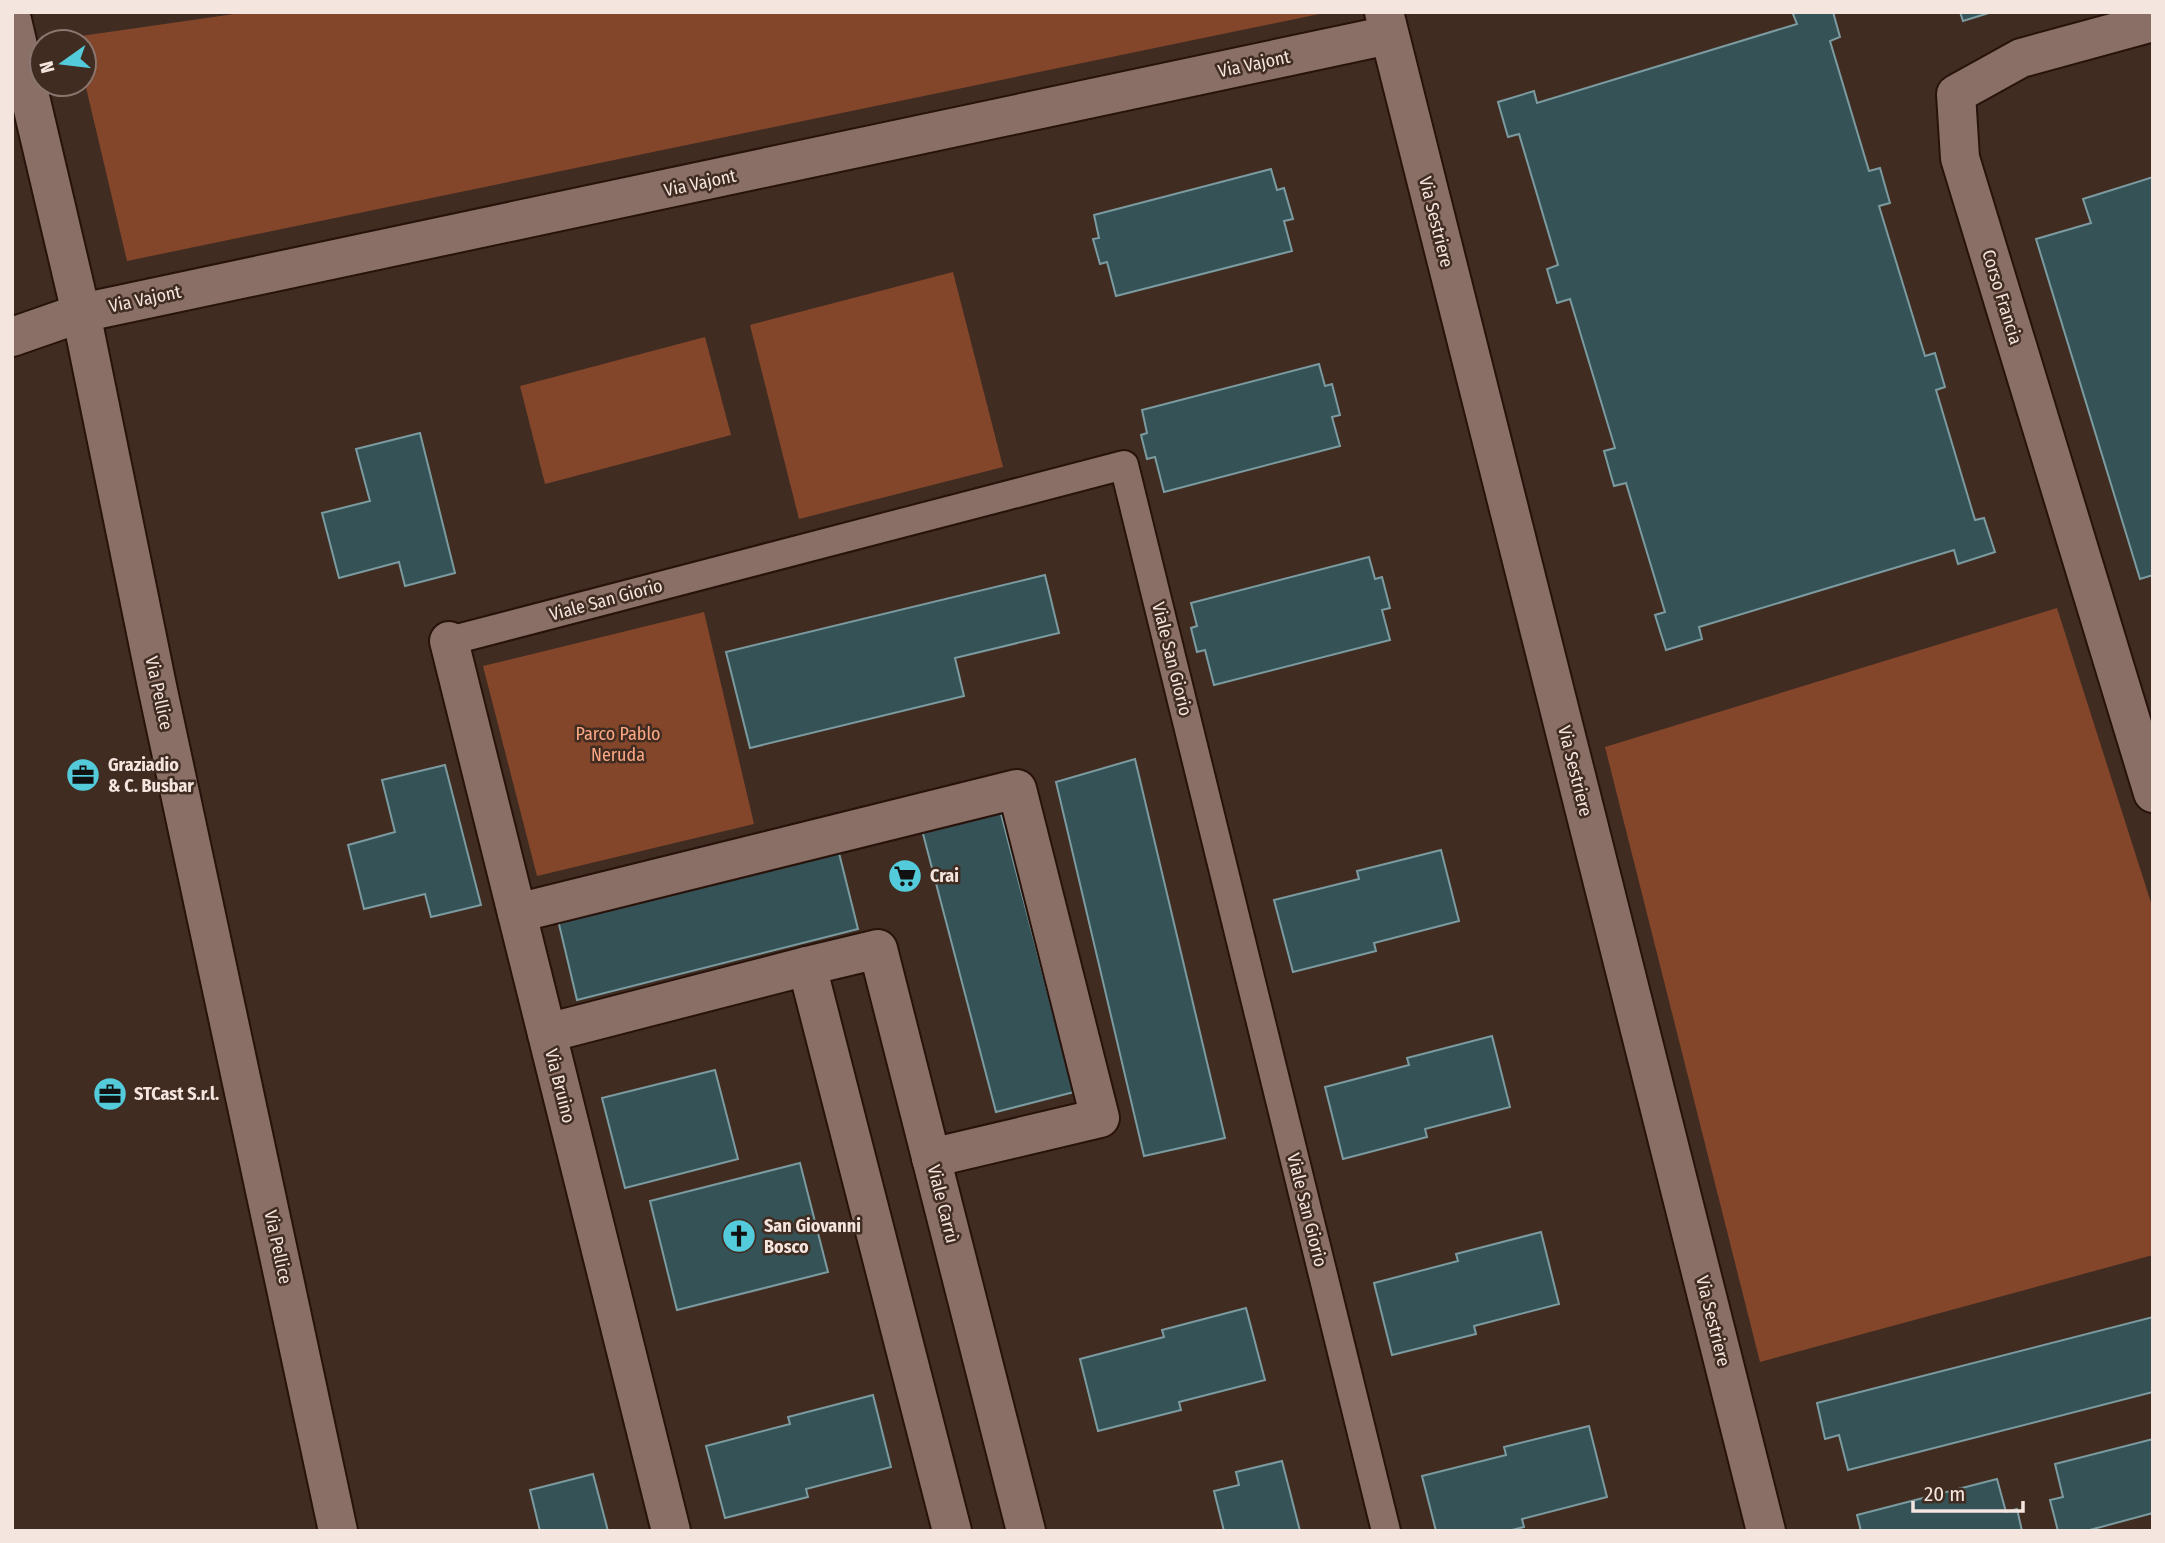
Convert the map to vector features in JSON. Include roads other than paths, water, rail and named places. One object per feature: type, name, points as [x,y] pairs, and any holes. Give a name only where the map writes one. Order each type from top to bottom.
[{"type":"street","name":"Via Pellice","points":[[12,20],[81,313],[160,699],[338,1531]]},
{"type":"street","name":"Corso Francia","points":[[2153,22],[2021,58],[1956,94],[1960,158],[2138,695],[2153,793]]},
{"type":"street","name":"Via Vajont","points":[[12,337],[81,313],[1386,24]]},
{"type":"street","name":"Via Sestriere","points":[[1386,24],[1766,1531]]},
{"type":"street","name":"Viale San Giorio","points":[[449,641],[1124,464],[1386,1531]]},
{"type":"street","name":"Via Bruino","points":[[449,641],[671,1531]]},
{"type":"street","points":[[517,913],[1017,789],[1100,1118],[931,1158]]},
{"type":"street","name":"Viale Carrù","points":[[547,1033],[878,949],[1026,1531]]},
{"type":"street","points":[[807,966],[952,1531]]},
{"type":"place","name":"Graziadio & C. Busbar","points":[[83,775]]},
{"type":"place","name":"Crai","points":[[905,876]]},
{"type":"place","name":"STCast S.r.l.","points":[[110,1094]]},
{"type":"place","name":"San Giovanni Bosco","points":[[739,1236]]},
{"type":"park label","name":"Parco Pablo Neruda","points":[[618,744]]}]
